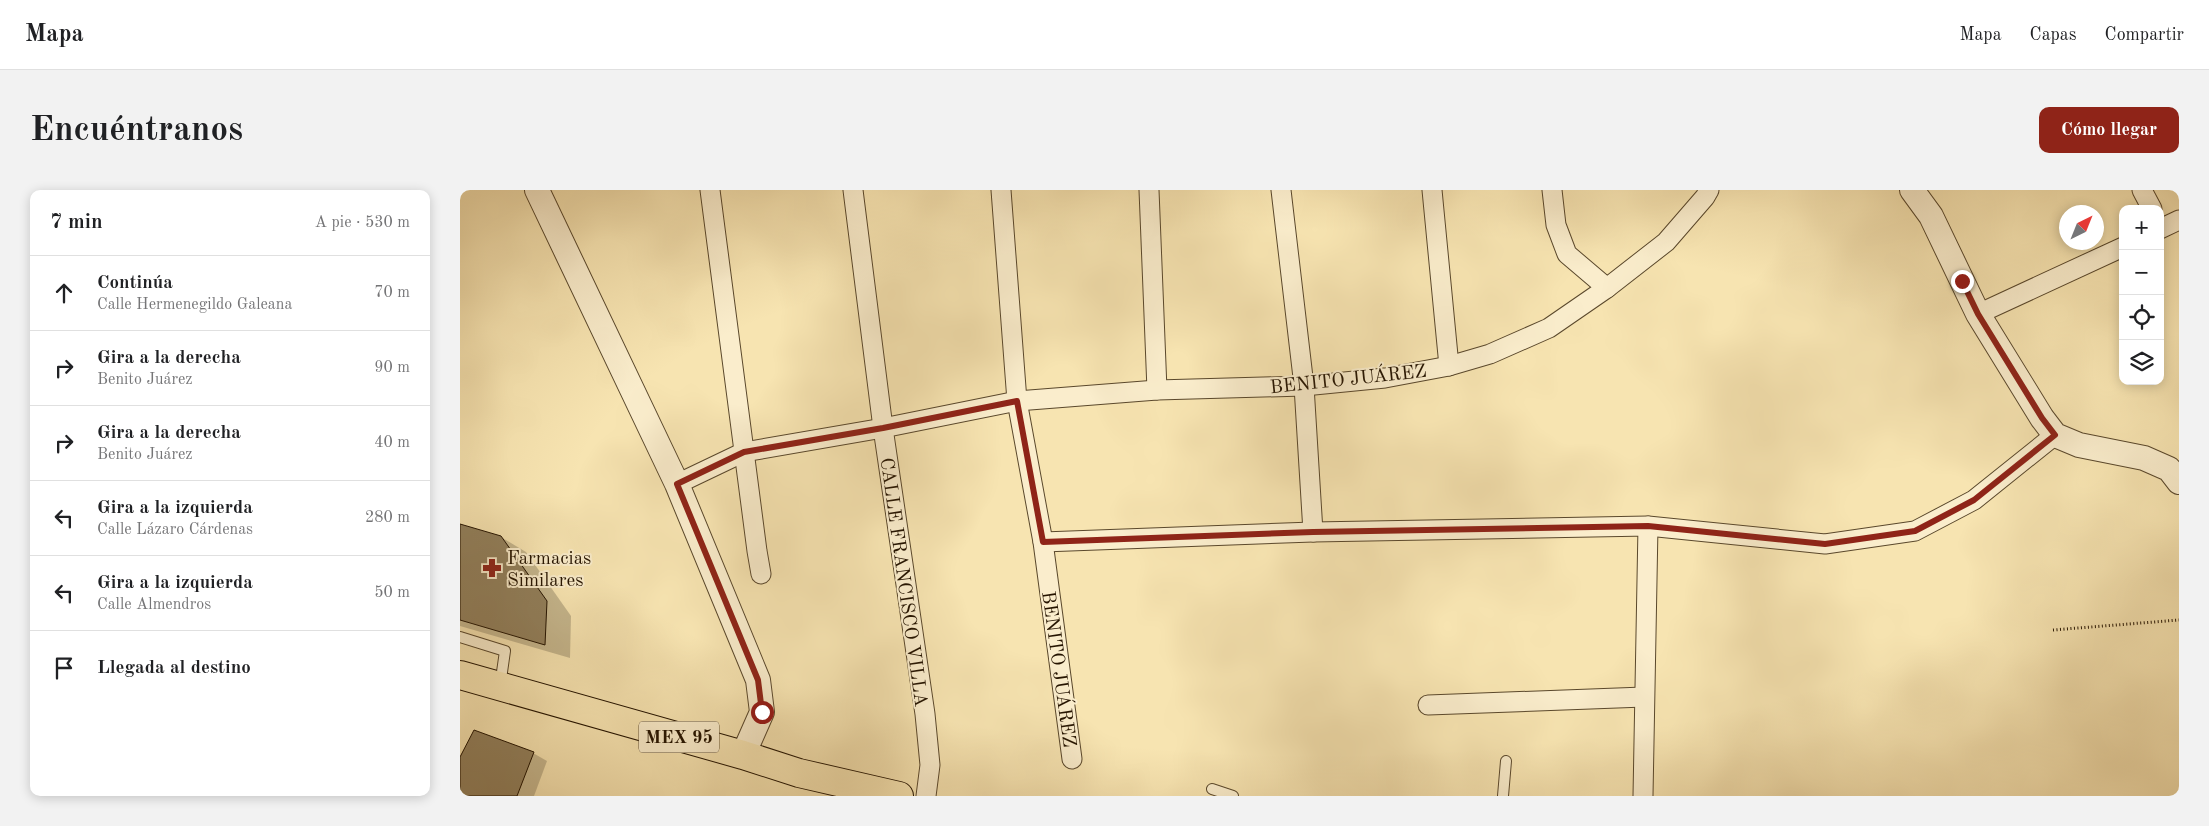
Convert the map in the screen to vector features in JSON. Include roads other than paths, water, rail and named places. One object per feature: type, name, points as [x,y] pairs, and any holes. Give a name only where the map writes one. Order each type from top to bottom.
[{"type":"highway","name":"MEX 95","points":[[461,680],[500,687],[743,755],[865,792],[899,796]]},
{"type":"street","points":[[537,190],[677,484],[758,680],[762,712],[743,755]]},
{"type":"street","points":[[710,190],[761,574]]},
{"type":"street","name":"CALLE FRANCISCO VILLA","points":[[853,190],[883,428],[925,714],[930,765],[926,796]]},
{"type":"street","points":[[1001,190],[1017,401]]},
{"type":"street","points":[[1150,190],[1157,390]]},
{"type":"street","points":[[1281,190],[1304,386],[1313,532]]},
{"type":"street","points":[[1432,190],[1449,366]]},
{"type":"street","points":[[1552,190],[1556,225],[1567,254],[1607,288]]},
{"type":"street","name":"BENITO JUÁREZ","points":[[677,484],[744,452],[883,428],[1017,401],[1157,390],[1304,386],[1385,378],[1449,366],[1490,354],[1549,328],[1607,288],[1666,242],[1709,190]]},
{"type":"street","points":[[1912,190],[1931,216],[1978,314],[2042,418],[2055,435],[2080,445],[2144,458],[2169,469],[2179,482]]},
{"type":"street","points":[[2142,190],[2150,205]]},
{"type":"street","points":[[2164,227],[2179,220]]},
{"type":"street","points":[[1978,314],[2119,249]]},
{"type":"street","name":"BENITO JUÁREZ","points":[[1017,401],[1043,542],[1072,759]]},
{"type":"street","points":[[1043,542],[1313,532],[1648,526],[1825,544],[1915,531],[1974,500],[2055,435]]},
{"type":"street","points":[[1643,796],[1648,526]]},
{"type":"street","points":[[1428,706],[1644,697]]},
{"type":"lane","points":[[460,637],[505,651],[500,687]]},
{"type":"lane","points":[[1503,796],[1506,761]]},
{"type":"lane","points":[[1212,790],[1233,796]]},
{"type":"place","name":"Farmacias Similares","points":[[492,568]]}]
